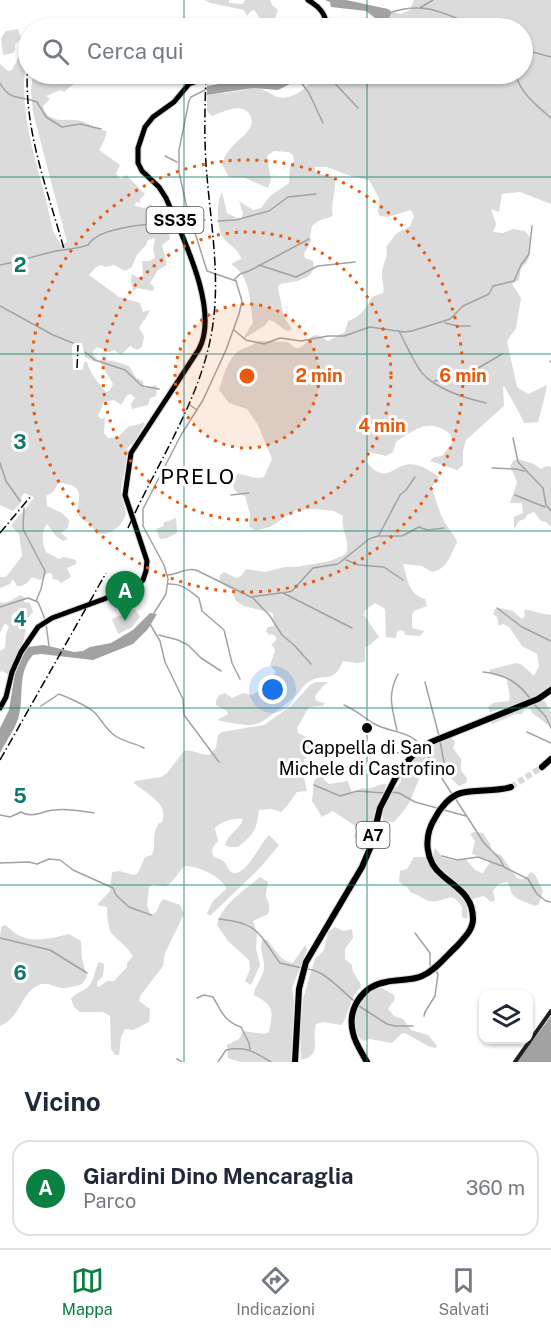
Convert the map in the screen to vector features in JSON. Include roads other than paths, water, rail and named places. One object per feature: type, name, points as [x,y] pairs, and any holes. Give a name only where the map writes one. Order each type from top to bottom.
[{"type":"highway","name":"A7","points":[[295,1062],[299,989],[306,962],[362,867],[371,846],[380,808],[398,773],[413,755],[431,742],[538,699],[551,690]]},
{"type":"highway","points":[[542,766],[551,759]]},
{"type":"highway","points":[[367,1062],[353,1033],[353,1010],[361,996],[379,984],[417,978],[429,972],[460,942],[472,926],[471,907],[467,896],[441,875],[429,856],[428,833],[433,821],[449,800],[460,793],[511,787]]},
{"type":"main road","points":[[308,0],[322,10],[325,18]]},
{"type":"main road","name":"SS35","points":[[0,708],[21,652],[38,627],[52,618],[137,585],[147,568],[147,561],[126,500],[126,482],[133,447],[173,390],[203,340],[204,312],[202,291],[166,198],[159,187],[142,171],[138,163],[137,152],[145,127],[150,120],[174,102],[189,84]]},
{"type":"main road","points":[[515,1062],[551,1011]]},
{"type":"waterway","points":[[421,7],[433,0]]},
{"type":"waterway","points":[[392,12],[416,8],[427,9],[456,18]]},
{"type":"waterway","points":[[533,52],[551,57]]},
{"type":"waterway","points":[[0,83],[12,96],[37,102],[46,117],[62,127],[80,124],[101,129]]},
{"type":"waterway","points":[[302,84],[323,123]]},
{"type":"waterway","points":[[335,84],[358,108]]},
{"type":"waterway","points":[[520,84],[535,104],[551,118]]},
{"type":"waterway","points":[[154,613],[166,594],[168,579],[164,565],[143,526],[143,509],[181,435],[203,400],[226,350],[242,301],[236,281],[207,271],[186,204],[179,172],[179,150],[189,101],[191,97],[207,89]]},
{"type":"waterway","points":[[165,156],[177,162]]},
{"type":"waterway","points":[[218,221],[236,220],[269,211],[288,197],[316,194]]},
{"type":"waterway","points":[[178,223],[205,220]]},
{"type":"waterway","points":[[0,265],[88,245],[94,239],[115,230],[141,225],[174,224]]},
{"type":"waterway","points":[[234,330],[246,340],[264,344],[280,338],[301,341],[328,336],[344,336],[370,327],[412,331],[450,319],[463,306],[489,294],[493,286],[514,281],[529,254],[532,226]]},
{"type":"waterway","points":[[234,280],[240,274],[309,239]]},
{"type":"waterway","points":[[259,265],[296,277],[318,266],[355,262]]},
{"type":"waterway","points":[[0,306],[53,335],[73,343]]},
{"type":"waterway","points":[[445,323],[470,326]]},
{"type":"waterway","points":[[399,331],[422,373],[428,379],[452,392],[486,403]]},
{"type":"waterway","points":[[85,352],[95,360],[125,370],[142,386],[159,389]]},
{"type":"waterway","points":[[434,381],[469,372],[502,354]]},
{"type":"waterway","points":[[190,405],[197,410]]},
{"type":"waterway","points":[[513,438],[518,462],[543,488],[546,505],[551,511]]},
{"type":"waterway","points":[[0,463],[6,481],[20,501]]},
{"type":"waterway","points":[[492,468],[524,471]]},
{"type":"waterway","points":[[379,535],[400,495],[415,477]]},
{"type":"waterway","points":[[231,495],[249,493]]},
{"type":"waterway","points":[[515,495],[545,507]]},
{"type":"waterway","points":[[24,508],[23,529],[45,571],[36,601]]},
{"type":"waterway","points":[[168,575],[189,569],[196,570],[251,597],[288,592],[292,591],[313,568],[338,564],[369,539],[378,536],[402,536],[419,527],[427,530],[444,528]]},
{"type":"waterway","points":[[346,560],[359,565],[384,567],[403,580]]},
{"type":"waterway","points":[[168,584],[181,586],[199,598],[202,611],[224,630],[232,663],[240,679]]},
{"type":"waterway","points":[[283,593],[352,628]]},
{"type":"waterway","points":[[0,607],[28,598],[38,602],[45,619]]},
{"type":"waterway","points":[[253,598],[270,616],[282,635],[311,664]]},
{"type":"waterway","points":[[497,608],[522,627],[551,641]]},
{"type":"waterway","points":[[46,624],[49,646]]},
{"type":"waterway","points":[[150,624],[160,641],[165,662],[183,699],[184,715],[219,762]]},
{"type":"waterway","points":[[159,635],[188,645],[201,658],[221,671]]},
{"type":"waterway","points":[[483,672],[510,680],[531,700]]},
{"type":"waterway","points":[[397,730],[392,708],[392,689],[398,674]]},
{"type":"waterway","points":[[425,682],[439,736]]},
{"type":"waterway","points":[[41,706],[59,694],[79,702],[93,711],[109,731],[144,748]]},
{"type":"waterway","points":[[534,704],[546,717],[551,728]]},
{"type":"waterway","points":[[344,705],[379,726],[411,737],[421,746]]},
{"type":"waterway","points":[[527,732],[551,743]]},
{"type":"waterway","points":[[440,741],[444,762],[443,777]]},
{"type":"waterway","points":[[382,750],[397,753],[417,743]]},
{"type":"waterway","points":[[424,750],[452,794]]},
{"type":"waterway","points":[[314,785],[340,796],[357,791],[384,793]]},
{"type":"waterway","points":[[391,792],[437,808]]},
{"type":"waterway","points":[[455,798],[484,843],[500,859],[504,867],[528,879],[537,894],[551,902]]},
{"type":"waterway","points":[[0,815],[10,817],[21,812],[33,815],[64,809],[94,813]]},
{"type":"waterway","points":[[444,810],[466,816]]},
{"type":"waterway","points":[[442,856],[457,860],[478,857],[502,866]]},
{"type":"waterway","points":[[0,863],[37,864],[49,859],[60,860],[73,870],[113,888],[116,895],[129,907],[151,915]]},
{"type":"waterway","points":[[219,919],[242,923],[250,927],[262,937],[280,963],[302,968]]},
{"type":"waterway","points":[[415,933],[430,953],[430,965],[433,968]]},
{"type":"waterway","points":[[0,938],[50,950],[87,973]]},
{"type":"waterway","points":[[308,969],[327,977],[354,1001]]},
{"type":"waterway","points":[[424,1016],[435,996],[438,974],[436,971]]},
{"type":"waterway","points":[[197,998],[204,995],[213,997],[227,1019],[241,1027],[250,1050]]},
{"type":"waterway","points":[[359,1006],[387,1024],[413,1026]]},
{"type":"waterway","points":[[218,1062],[226,1050],[240,1049],[255,1053],[271,1062]]},
{"type":"waterway","points":[[177,1059],[182,1062]]},
{"type":"tunnel","points":[[511,787],[542,767]]},
{"type":"railway","points":[[27,84],[32,133],[37,156],[64,249]]},
{"type":"railway","points":[[128,528],[186,410],[205,361],[211,336],[215,272],[205,153],[206,84]]},
{"type":"railway","points":[[77,368],[78,345]]},
{"type":"railway","points":[[0,533],[31,496]]},
{"type":"railway","points":[[0,760],[106,573]]},
{"type":"place","name":"Giardini Dino Mencaraglia","points":[[125,621]]},
{"type":"place","name":"Cappella di San Michele di Castrofino","points":[[367,728]]},
{"type":"district","name":"PRELO","points":[[198,477]]}]
